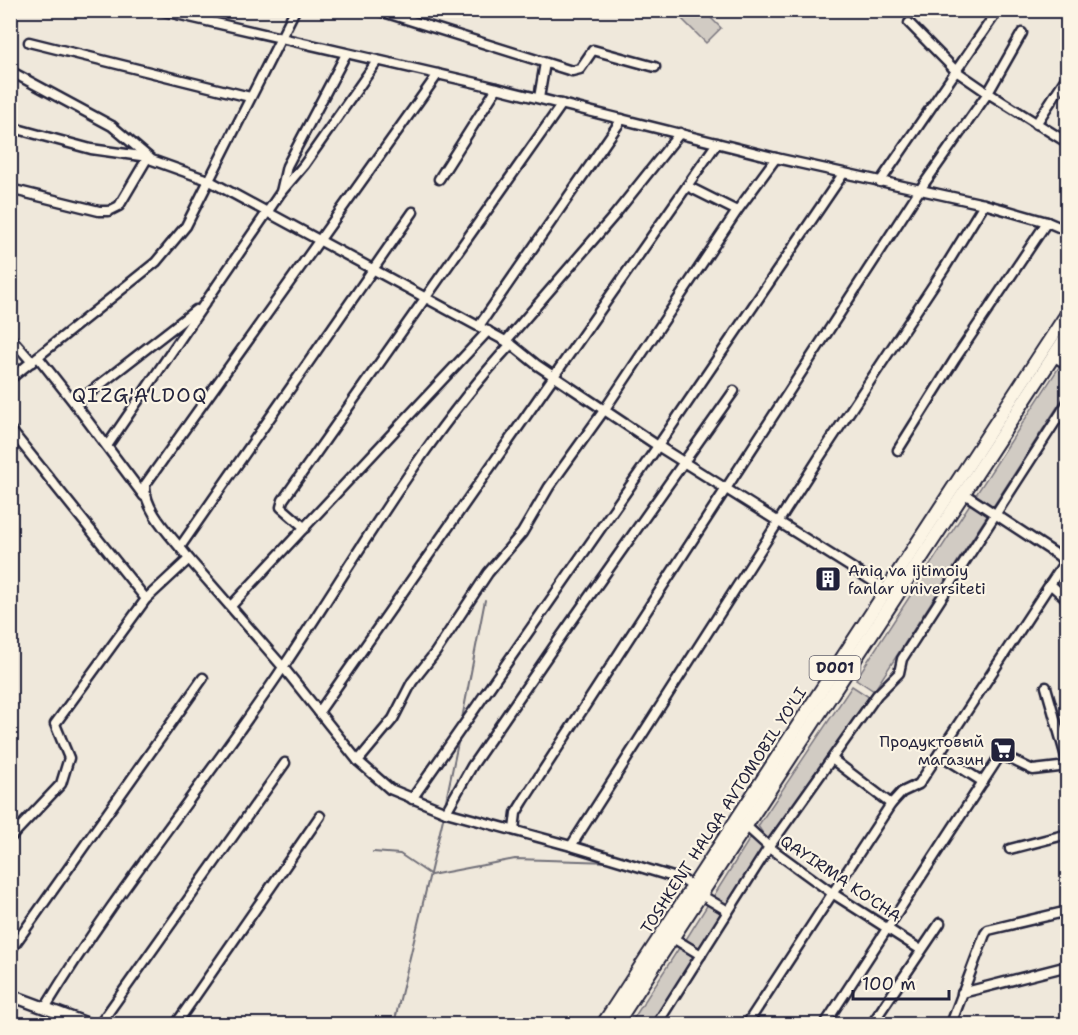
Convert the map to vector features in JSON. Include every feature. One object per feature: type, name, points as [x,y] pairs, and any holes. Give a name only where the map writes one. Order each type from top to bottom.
[{"type":"highway","name":"TOSHKENT HALQA AVTOMOBIL YO'LI","points":[[603,1024],[734,835],[887,590],[1068,312]]},
{"type":"highway","name":"TOSHKENT HALQA AVTOMOBIL YO'LI","points":[[734,835],[746,826],[1068,334]]},
{"type":"highway","name":"TOSHKENT HALQA AVTOMOBIL YO'LI","points":[[616,1024],[673,938],[697,891]]},
{"type":"main road","points":[[10,995],[88,1024]]},
{"type":"street","points":[[159,10],[539,98],[843,174],[984,204],[1047,222],[1068,231]]},
{"type":"street","points":[[10,379],[156,262],[186,226],[295,10]]},
{"type":"street","points":[[377,10],[576,71],[593,51],[655,67]]},
{"type":"street","points":[[880,182],[998,10]]},
{"type":"street","points":[[909,23],[956,71],[1068,143]]},
{"type":"street","points":[[514,830],[516,813],[524,800],[728,489],[919,191],[988,93],[1022,33]]},
{"type":"street","points":[[29,42],[250,96]]},
{"type":"street","points":[[281,192],[287,166],[346,54]]},
{"type":"street","points":[[107,446],[281,192],[304,165],[377,61]]},
{"type":"street","points":[[539,98],[546,63]]},
{"type":"street","points":[[10,71],[111,126],[148,157]]},
{"type":"street","points":[[144,496],[145,485],[438,74]]},
{"type":"street","points":[[1036,124],[1068,75]]},
{"type":"street","points":[[439,179],[497,88]]},
{"type":"street","points":[[304,528],[284,511],[281,507],[283,501],[562,104]]},
{"type":"street","points":[[479,326],[622,119]]},
{"type":"street","points":[[10,127],[91,148],[148,157],[208,180],[269,211],[508,342],[658,446],[887,590]]},
{"type":"street","points":[[45,1008],[283,667],[415,467],[508,342],[680,133]]},
{"type":"street","points":[[319,712],[717,143]]},
{"type":"street","points":[[10,189],[99,211],[114,210],[119,206],[148,157]]},
{"type":"street","points":[[358,760],[393,719],[412,682],[435,653],[488,573],[522,533],[549,487],[605,409],[737,211],[776,158]]},
{"type":"street","points":[[412,799],[658,446],[843,174]]},
{"type":"street","points":[[687,186],[737,211]]},
{"type":"street","points":[[571,846],[984,204]]},
{"type":"street","points":[[180,547],[413,212]]},
{"type":"street","points":[[898,450],[955,359],[1047,222]]},
{"type":"street","points":[[75,404],[202,307]]},
{"type":"street","points":[[231,606],[488,331]]},
{"type":"street","points":[[10,337],[75,404],[189,559],[283,667],[358,760],[390,789],[446,812],[683,880],[728,911]]},
{"type":"street","points":[[1053,356],[1068,365]]},
{"type":"street","points":[[446,812],[472,766],[683,460],[734,391]]},
{"type":"street","points":[[657,1024],[769,847],[877,695],[899,673],[902,659],[1068,402]]},
{"type":"street","points":[[10,429],[146,599]]},
{"type":"street","points":[[747,1024],[891,804],[902,792],[919,784],[1062,566],[1063,561],[1059,556],[963,493]]},
{"type":"street","points":[[10,838],[61,784],[69,758],[55,724],[146,599],[189,559]]},
{"type":"street","points":[[1050,584],[1068,600]]},
{"type":"street","points":[[10,951],[203,678]]},
{"type":"street","points":[[825,1024],[1001,755],[1033,770],[1068,765],[1046,687]]},
{"type":"street","points":[[939,754],[983,782]]},
{"type":"street","points":[[832,759],[891,804]]},
{"type":"street","points":[[100,1024],[285,763]]},
{"type":"street","points":[[176,1024],[321,816]]},
{"type":"street","name":"QAYIRMA KO'CHA","points":[[746,826],[769,847],[832,893],[921,950]]},
{"type":"street","points":[[1010,849],[1068,834]]},
{"type":"street","points":[[951,1024],[988,930],[1068,911]]},
{"type":"street","points":[[872,1024],[940,923]]},
{"type":"street","points":[[673,938],[701,955]]},
{"type":"street","points":[[962,993],[1068,966]]},
{"type":"shaded area","points":[[685,11],[704,11],[721,28],[706,43],[679,16]]},
{"type":"shaded area","points":[[1061,364],[1067,369],[1067,392],[874,691],[856,679]]},
{"type":"shaded area","points":[[852,686],[869,697],[768,841],[758,826]]},
{"type":"shaded area","points":[[752,835],[764,849],[727,905],[713,897]]},
{"type":"shaded area","points":[[708,904],[723,914],[700,951],[685,941]]},
{"type":"shaded area","points":[[679,948],[695,958],[653,1024],[630,1024]]},
{"type":"waterway","points":[[461,724],[485,600]]},
{"type":"waterway","points":[[445,805],[459,738]]},
{"type":"waterway","points":[[394,1024],[443,819]]},
{"type":"waterway","points":[[373,852],[400,854],[431,875],[515,859],[611,862]]},
{"type":"place","name":"Aniq va ijtimoiy fanlar universiteti","points":[[828,579]]},
{"type":"place","name":"Продуктовый магазин","points":[[1003,750]]},
{"type":"district","name":"QIZG'ALDOQ","points":[[140,395]]}]
